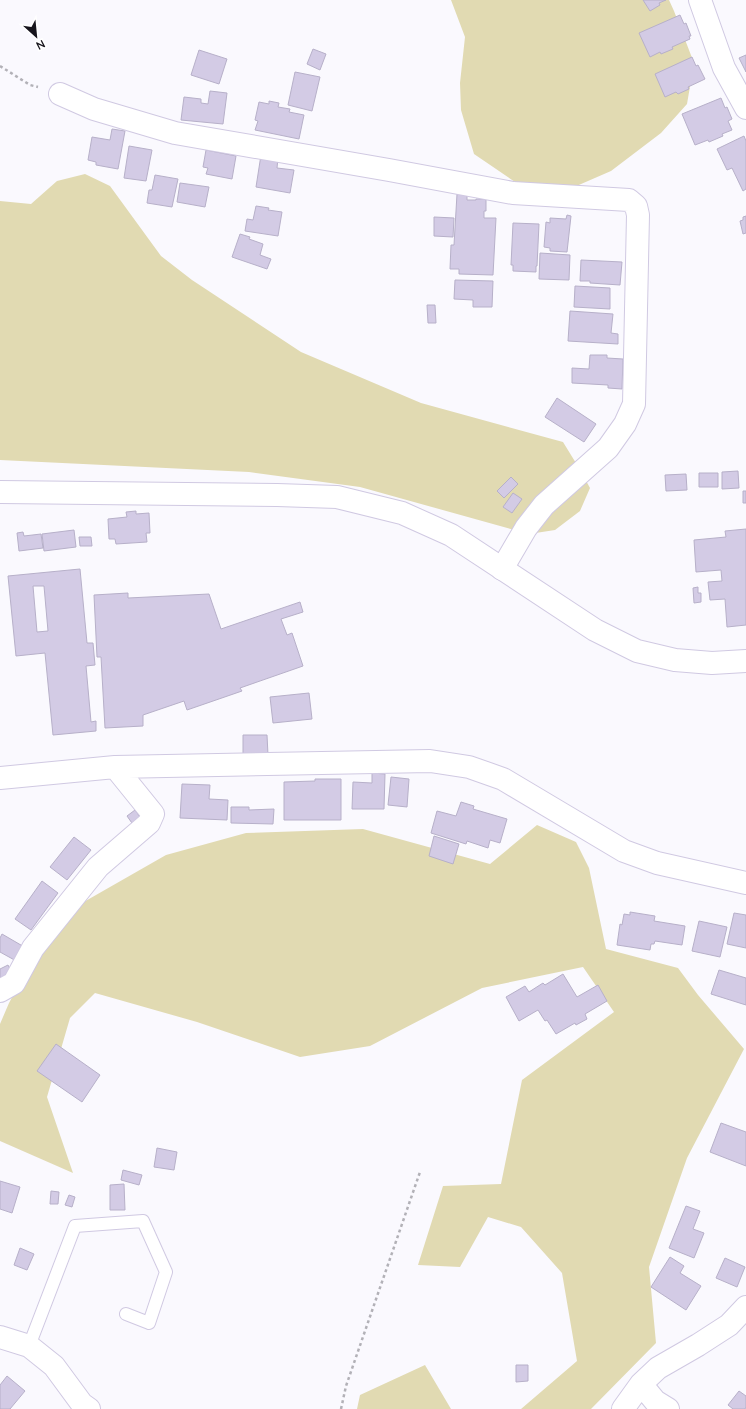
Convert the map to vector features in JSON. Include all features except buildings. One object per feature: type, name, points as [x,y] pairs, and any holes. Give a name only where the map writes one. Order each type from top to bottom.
[{"type":"street","points":[[700,0],[724,68],[746,108]]},
{"type":"street","points":[[60,94],[94,109],[175,133],[514,193],[630,200],[636,206],[638,215],[634,404],[625,424],[608,448],[544,505],[526,528],[502,569]]},
{"type":"street","points":[[0,492],[337,497],[402,513],[451,535],[595,630],[637,651],[675,660],[712,663],[746,661]]},
{"type":"street","points":[[0,778],[115,767],[430,761],[469,767],[503,779],[624,851],[656,863],[746,883]]},
{"type":"street","points":[[0,991],[14,983],[33,948],[98,867],[149,823],[153,814],[115,767]]},
{"type":"street","points":[[623,1409],[641,1384],[658,1368],[729,1325],[746,1308]]},
{"type":"street","points":[[0,1337],[29,1346],[54,1366],[82,1404],[89,1409]]},
{"type":"street","points":[[641,1384],[655,1401],[668,1409]]},
{"type":"lane","points":[[29,1346],[75,1226],[143,1221],[166,1272],[149,1323],[126,1314]]},
{"type":"path","points":[[0,66],[30,85],[60,94]]},
{"type":"path","points":[[341,1409],[346,1386],[420,1172]]},
{"type":"shaded area","points":[[451,0],[669,0],[694,63],[687,104],[661,133],[611,171],[565,191],[518,184],[474,154],[461,110],[460,83],[465,37]]},
{"type":"shaded area","points":[[85,174],[110,186],[161,256],[192,280],[301,352],[421,403],[563,442],[590,488],[580,511],[555,530],[529,534],[360,487],[249,472],[0,460],[0,201],[31,204],[57,181]]},
{"type":"shaded area","points":[[537,825],[576,842],[589,868],[606,949],[678,968],[698,995],[744,1049],[687,1158],[649,1267],[656,1343],[591,1409],[521,1409],[577,1361],[562,1273],[521,1227],[488,1217],[460,1267],[418,1265],[443,1186],[501,1184],[522,1080],[614,1012],[583,967],[482,988],[370,1046],[300,1057],[197,1022],[95,993],[70,1018],[47,1097],[73,1173],[0,1141],[0,1024],[9,1003],[54,919],[166,855],[246,833],[363,829],[490,864]]},
{"type":"shaded area","points":[[425,1365],[451,1409],[357,1409],[360,1395]]}]
